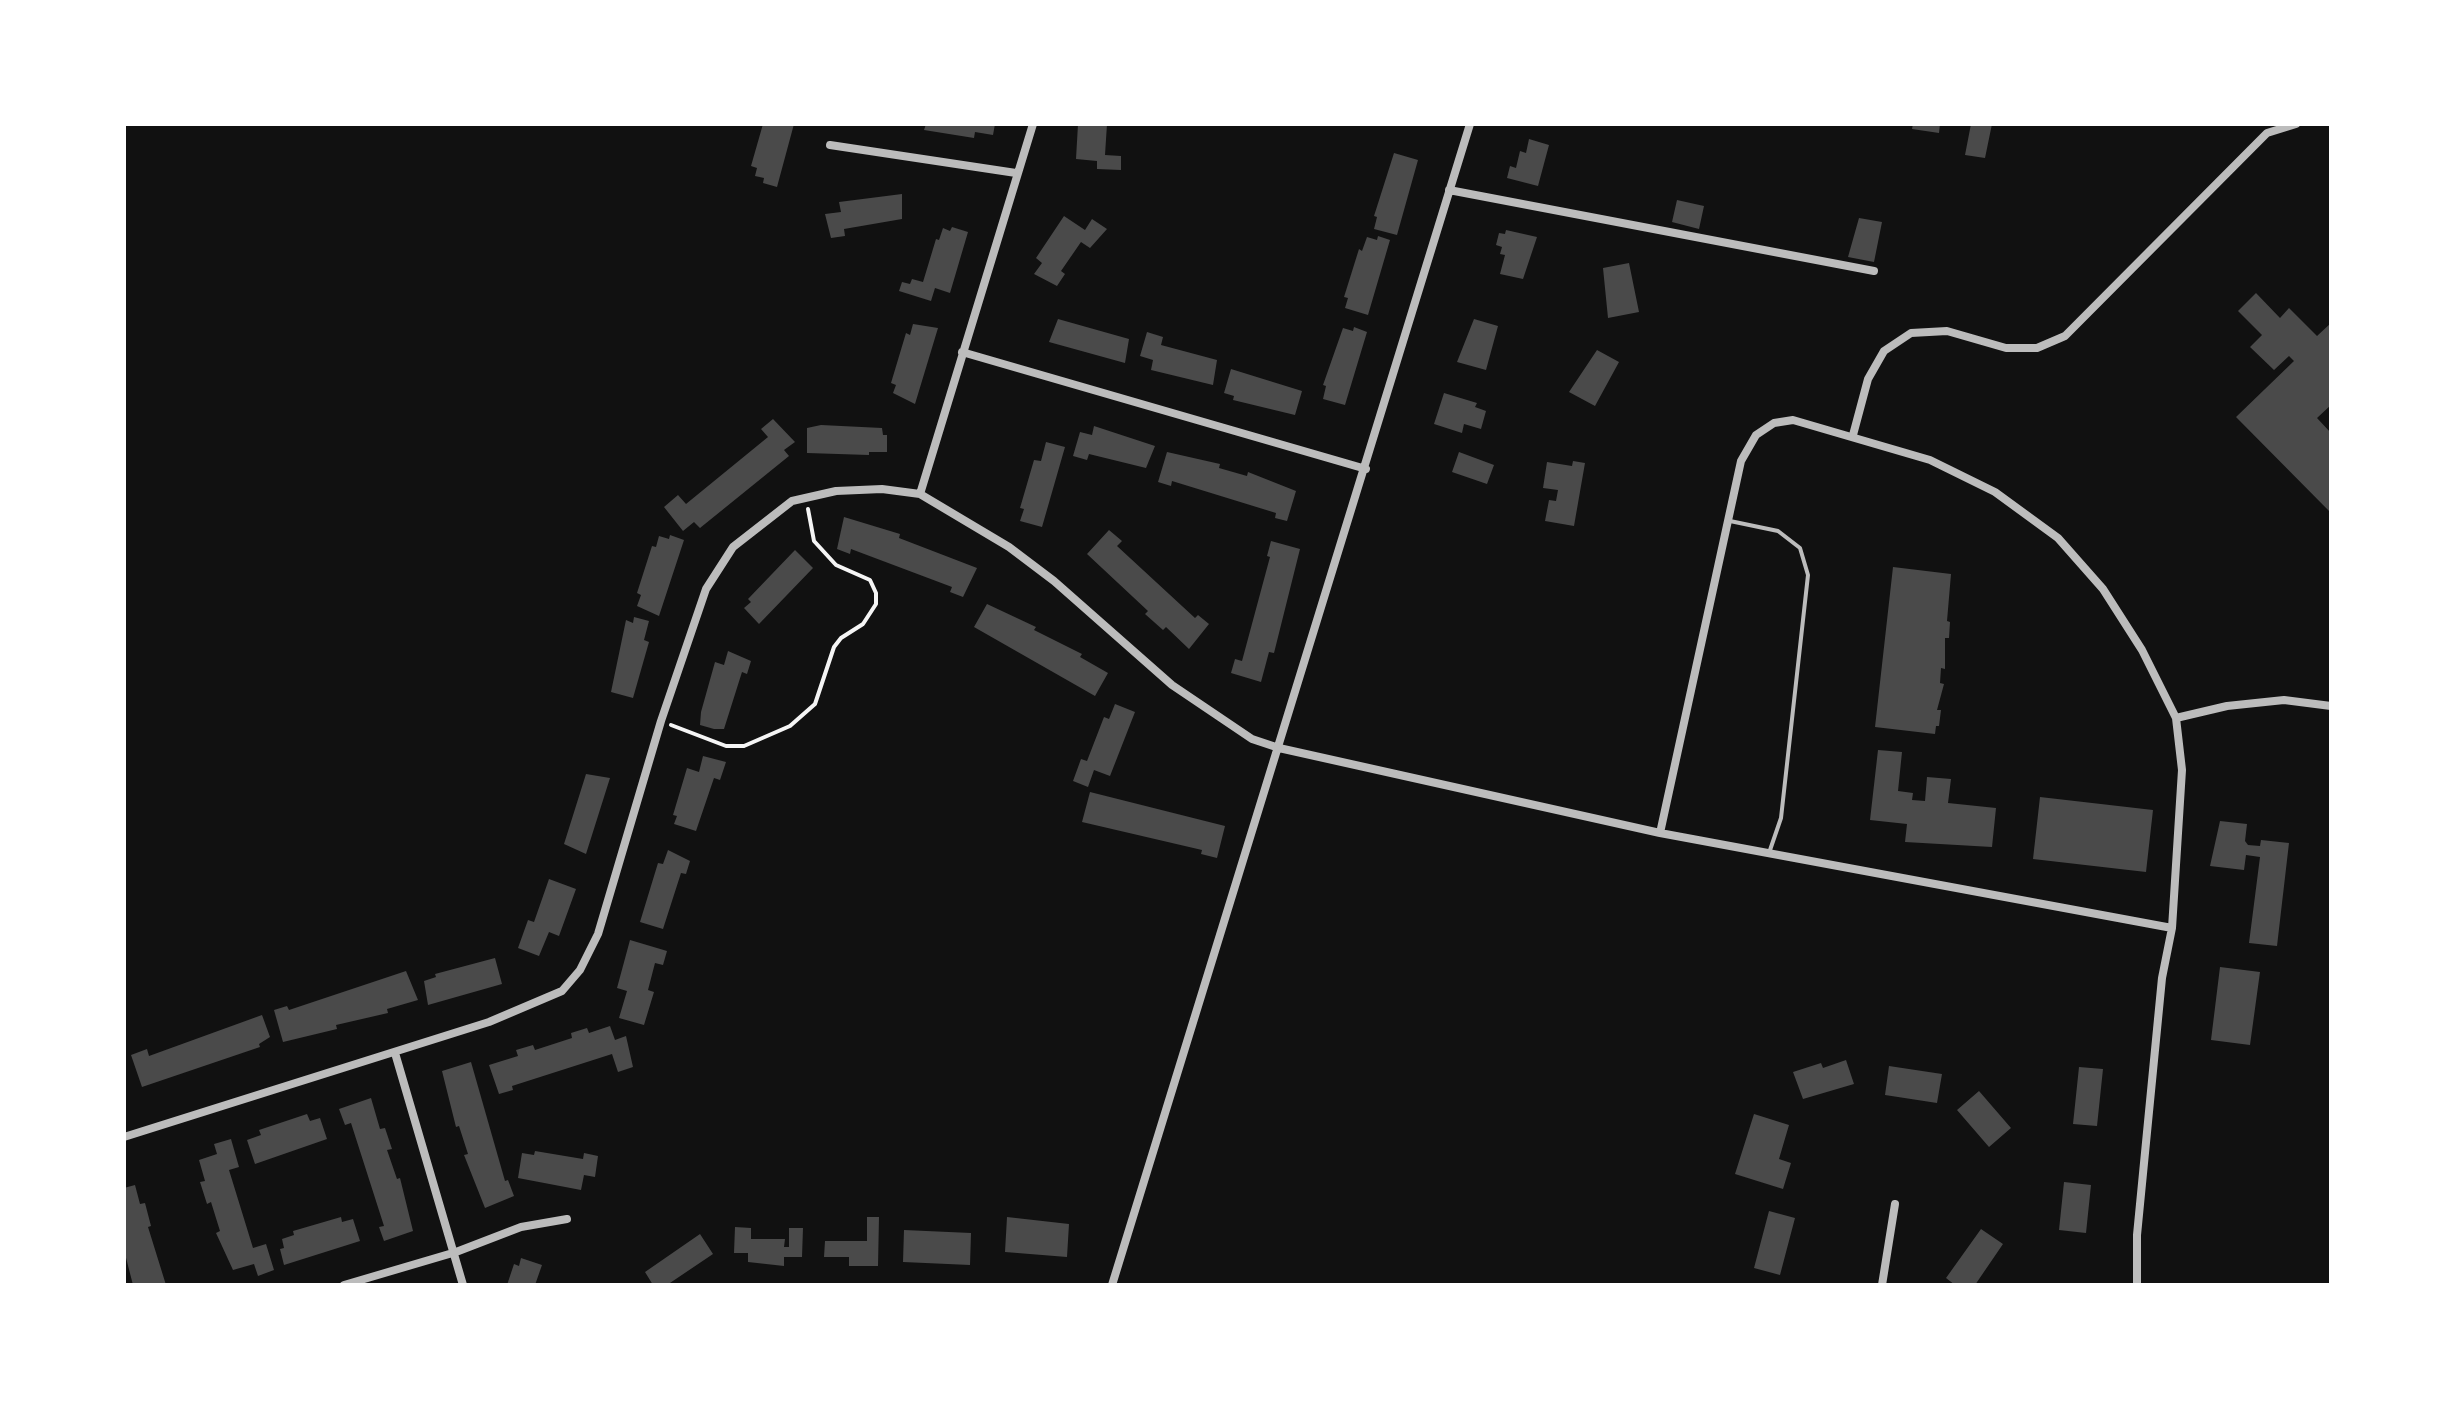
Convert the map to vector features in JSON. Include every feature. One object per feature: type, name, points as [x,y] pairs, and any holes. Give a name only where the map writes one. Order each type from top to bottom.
[{"type":"street","points":[[920,494],[1033,124]]},
{"type":"street","points":[[1112,1285],[1470,124]]},
{"type":"street","points":[[1853,435],[1868,379],[1884,351],[1911,333],[1947,331],[2006,348],[2037,348],[2065,336],[2267,133],[2296,124]]},
{"type":"street","points":[[830,145],[1016,173]]},
{"type":"street","points":[[1449,190],[1874,271]]},
{"type":"street","points":[[962,352],[1366,469]]},
{"type":"street","points":[[1660,833],[1741,461],[1756,435],[1774,423],[1793,420],[1853,435],[1930,460],[1995,492],[2058,538],[2103,589],[2142,650],[2176,718],[2182,770],[2172,928],[2162,978],[2137,1235],[2137,1285]]},
{"type":"street","points":[[124,1137],[489,1022],[562,991],[580,970],[598,934],[661,721],[706,589],[733,547],[792,501],[836,491],[920,494],[1009,547],[1054,581],[1172,685],[1252,739],[1279,748],[1660,833],[2172,928]]},
{"type":"street","points":[[2176,718],[2227,706],[2284,700],[2331,706]]},
{"type":"street","points":[[395,1053],[456,1252],[463,1285]]},
{"type":"street","points":[[1882,1285],[1895,1204]]},
{"type":"street","points":[[344,1285],[456,1252],[521,1227],[567,1219]]},
{"type":"lane","points":[[1728,520],[1778,531],[1800,548],[1808,575],[1781,818],[1769,853]]},
{"type":"path","points":[[661,721],[726,746],[744,746],[790,726],[815,704],[834,647],[841,638],[863,624],[876,604],[876,593],[870,580],[836,565],[814,541],[807,498]]},
{"type":"building","points":[[763,124],[794,124],[777,187],[763,183],[764,178],[755,176],[757,168],[751,166]]},
{"type":"building","points":[[926,124],[995,124],[993,135],[975,132],[974,138],[924,130]]},
{"type":"building","points":[[1078,124],[1107,124],[1105,155],[1121,156],[1121,170],[1097,169],[1097,161],[1076,159]]},
{"type":"building","points":[[1913,124],[1940,124],[1939,133],[1912,129]]},
{"type":"building","points":[[1971,124],[1992,124],[1985,158],[1965,155]]},
{"type":"building","points":[[1529,139],[1549,145],[1538,186],[1507,178],[1510,166],[1516,168],[1520,151],[1526,153]]},
{"type":"building","points":[[1394,153],[1418,160],[1397,235],[1374,229],[1377,217],[1374,216]]},
{"type":"building","points":[[902,194],[902,219],[844,229],[845,236],[831,238],[825,214],[841,212],[839,202]]},
{"type":"building","points":[[1677,200],[1704,206],[1699,229],[1672,222]]},
{"type":"building","points":[[1064,216],[1085,230],[1092,219],[1107,229],[1090,248],[1081,242],[1061,271],[1065,274],[1057,286],[1034,274],[1042,263],[1036,258]]},
{"type":"building","points":[[1859,218],[1882,222],[1874,262],[1848,257]]},
{"type":"building","points":[[952,227],[968,232],[950,293],[935,288],[931,301],[899,291],[902,282],[910,284],[912,279],[923,282],[936,239],[939,240],[943,228],[950,231]]},
{"type":"building","points":[[1506,230],[1537,237],[1523,279],[1500,274],[1505,255],[1500,254],[1502,247],[1496,245],[1499,233],[1505,234]]},
{"type":"building","points":[[1378,236],[1390,240],[1368,315],[1345,308],[1348,298],[1344,297],[1359,249],[1362,251],[1367,237],[1377,240]]},
{"type":"building","points":[[1629,263],[1639,312],[1608,318],[1603,268]]},
{"type":"building","points":[[2256,293],[2280,318],[2289,308],[2317,336],[2331,323],[2331,405],[2317,418],[2331,433],[2331,513],[2236,417],[2294,361],[2289,356],[2274,370],[2250,347],[2262,335],[2238,311]]},
{"type":"building","points":[[1058,319],[1129,339],[1125,363],[1049,342]]},
{"type":"building","points":[[1474,319],[1498,326],[1486,370],[1457,362]]},
{"type":"building","points":[[913,324],[938,328],[915,404],[893,393],[896,385],[891,383],[906,333],[910,335]]},
{"type":"building","points":[[1354,327],[1367,332],[1345,405],[1323,399],[1326,386],[1323,385],[1343,328],[1353,331]]},
{"type":"building","points":[[1147,332],[1163,337],[1161,345],[1217,360],[1213,385],[1151,370],[1153,360],[1140,356]]},
{"type":"building","points":[[1597,350],[1619,362],[1595,406],[1569,392]]},
{"type":"building","points":[[1231,369],[1302,391],[1295,415],[1233,400],[1234,396],[1224,393]]},
{"type":"building","points":[[1444,393],[1477,403],[1475,407],[1486,411],[1481,429],[1464,424],[1462,433],[1434,424]]},
{"type":"building","points":[[773,419],[795,442],[784,450],[789,456],[700,528],[694,522],[683,531],[664,507],[678,495],[686,504],[768,437],[761,429]]},
{"type":"building","points":[[821,425],[882,428],[883,435],[887,435],[887,452],[869,452],[869,455],[807,453],[807,428]]},
{"type":"building","points":[[1094,426],[1155,446],[1146,468],[1089,454],[1087,460],[1073,456],[1080,432],[1092,435]]},
{"type":"building","points":[[1046,442],[1065,447],[1042,527],[1020,521],[1024,509],[1020,508],[1034,460],[1041,461]]},
{"type":"building","points":[[1167,452],[1220,464],[1219,468],[1247,476],[1248,472],[1296,491],[1287,521],[1275,518],[1276,513],[1172,481],[1171,486],[1158,482]]},
{"type":"building","points":[[1459,452],[1494,465],[1487,484],[1452,472]]},
{"type":"building","points":[[1573,461],[1585,463],[1574,526],[1545,521],[1549,500],[1556,501],[1558,490],[1543,488],[1547,462],[1572,466]]},
{"type":"building","points":[[844,517],[900,534],[899,538],[977,568],[963,597],[950,592],[952,587],[851,549],[850,554],[837,549]]},
{"type":"building","points":[[1109,530],[1122,541],[1117,546],[1195,618],[1198,615],[1209,624],[1189,649],[1166,627],[1163,630],[1145,614],[1148,611],[1087,554]]},
{"type":"building","points":[[670,535],[684,540],[659,616],[637,606],[641,595],[637,593],[652,546],[656,547],[659,536],[669,539]]},
{"type":"building","points":[[1271,541],[1300,549],[1274,653],[1269,652],[1261,682],[1231,673],[1235,659],[1242,661],[1270,557],[1267,556]]},
{"type":"building","points":[[795,550],[813,568],[759,624],[744,608],[751,602],[748,599]]},
{"type":"building","points":[[1893,567],[1951,574],[1947,621],[1950,622],[1949,638],[1945,638],[1945,669],[1941,668],[1940,683],[1944,684],[1937,710],[1941,710],[1939,726],[1936,726],[1935,734],[1875,727]]},
{"type":"building","points":[[987,604],[1036,627],[1034,630],[1082,654],[1080,657],[1108,673],[1095,696],[974,627]]},
{"type":"building","points":[[634,617],[649,621],[644,640],[649,642],[633,698],[611,692],[626,620],[633,623]]},
{"type":"building","points":[[728,651],[751,661],[747,674],[742,672],[724,729],[714,729],[700,725],[701,712],[715,662],[724,665]]},
{"type":"building","points":[[1115,704],[1135,712],[1110,776],[1094,770],[1088,787],[1073,781],[1081,759],[1087,761],[1104,717],[1109,719]]},
{"type":"building","points":[[1878,750],[1902,752],[1898,791],[1913,793],[1912,800],[1925,801],[1927,777],[1951,779],[1948,803],[1996,808],[1992,847],[1905,842],[1907,824],[1870,820]]},
{"type":"building","points":[[703,756],[726,762],[720,780],[714,778],[696,831],[674,824],[677,816],[673,815],[687,768],[699,772]]},
{"type":"building","points":[[586,774],[610,778],[586,854],[564,844]]},
{"type":"building","points":[[1090,792],[1225,826],[1217,858],[1201,854],[1202,850],[1082,822]]},
{"type":"building","points":[[2040,797],[2153,810],[2146,872],[2033,859]]},
{"type":"building","points":[[2220,821],[2247,824],[2245,841],[2248,845],[2260,846],[2261,840],[2289,843],[2277,946],[2249,943],[2260,857],[2246,855],[2244,870],[2210,866]]},
{"type":"building","points":[[668,850],[690,861],[686,874],[681,873],[663,929],[640,922],[658,863],[663,864]]},
{"type":"building","points":[[549,879],[576,889],[559,936],[549,932],[539,956],[518,948],[528,920],[534,922]]},
{"type":"building","points":[[630,940],[667,951],[663,965],[655,963],[648,990],[654,992],[644,1025],[619,1018],[627,991],[617,988]]},
{"type":"building","points":[[495,958],[502,984],[428,1005],[424,981],[436,977],[435,974]]},
{"type":"building","points":[[2220,967],[2260,972],[2250,1045],[2211,1040]]},
{"type":"building","points":[[406,971],[418,1000],[387,1009],[388,1013],[336,1025],[337,1029],[283,1042],[274,1010],[287,1006],[289,1010]]},
{"type":"building","points":[[262,1015],[270,1037],[259,1044],[260,1047],[142,1087],[131,1055],[147,1049],[149,1056]]},
{"type":"building","points":[[610,1026],[615,1040],[626,1036],[633,1067],[618,1072],[612,1054],[512,1086],[513,1090],[499,1094],[489,1065],[518,1056],[516,1050],[533,1045],[535,1050],[572,1038],[571,1033],[587,1028],[589,1033]]},
{"type":"building","points":[[1846,1060],[1854,1084],[1803,1099],[1793,1072],[1821,1063],[1823,1068]]},
{"type":"building","points":[[471,1062],[505,1181],[508,1180],[514,1196],[485,1208],[464,1155],[468,1154],[459,1126],[456,1127],[442,1071]]},
{"type":"building","points":[[1889,1066],[1942,1074],[1937,1103],[1885,1095]]},
{"type":"building","points":[[2079,1067],[2103,1069],[2097,1126],[2073,1124]]},
{"type":"building","points":[[1979,1091],[2011,1128],[1989,1147],[1957,1110]]},
{"type":"building","points":[[371,1098],[380,1129],[385,1128],[392,1149],[387,1150],[397,1179],[400,1178],[413,1231],[384,1241],[379,1227],[384,1226],[351,1123],[345,1125],[339,1109]]},
{"type":"building","points":[[307,1114],[310,1121],[320,1118],[327,1139],[255,1164],[247,1140],[261,1135],[259,1130]]},
{"type":"building","points":[[1754,1114],[1789,1125],[1779,1159],[1791,1163],[1783,1189],[1735,1174]]},
{"type":"building","points":[[231,1139],[239,1167],[229,1170],[253,1248],[266,1244],[274,1270],[258,1276],[254,1264],[233,1270],[216,1233],[220,1231],[211,1202],[207,1204],[200,1182],[205,1181],[199,1160],[217,1154],[214,1144]]},
{"type":"building","points":[[535,1151],[583,1159],[584,1153],[598,1156],[595,1177],[584,1175],[581,1190],[518,1178],[522,1153],[534,1155]]},
{"type":"building","points":[[2064,1182],[2091,1185],[2086,1233],[2059,1230]]},
{"type":"building","points":[[135,1185],[140,1204],[145,1203],[151,1226],[148,1227],[166,1285],[133,1285],[124,1250],[124,1188]]},
{"type":"building","points":[[1769,1211],[1795,1218],[1780,1275],[1754,1268]]},
{"type":"building","points":[[341,1217],[342,1222],[353,1219],[360,1241],[284,1265],[280,1249],[284,1248],[282,1239],[294,1235],[293,1231]]},
{"type":"building","points":[[867,1217],[879,1217],[878,1266],[849,1266],[849,1257],[824,1257],[825,1241],[867,1241]]},
{"type":"building","points":[[1007,1217],[1069,1224],[1067,1257],[1005,1252]]},
{"type":"building","points":[[735,1227],[751,1228],[751,1239],[785,1239],[784,1247],[789,1247],[789,1228],[803,1228],[802,1257],[784,1257],[784,1266],[748,1262],[748,1253],[734,1253]]},
{"type":"building","points":[[1981,1229],[2003,1244],[1975,1285],[1955,1285],[1946,1278]]},
{"type":"building","points":[[904,1230],[971,1233],[970,1265],[903,1262]]},
{"type":"building","points":[[700,1234],[713,1254],[667,1285],[653,1285],[645,1272]]},
{"type":"building","points":[[521,1258],[542,1265],[535,1285],[507,1285],[514,1264],[519,1266]]}]
